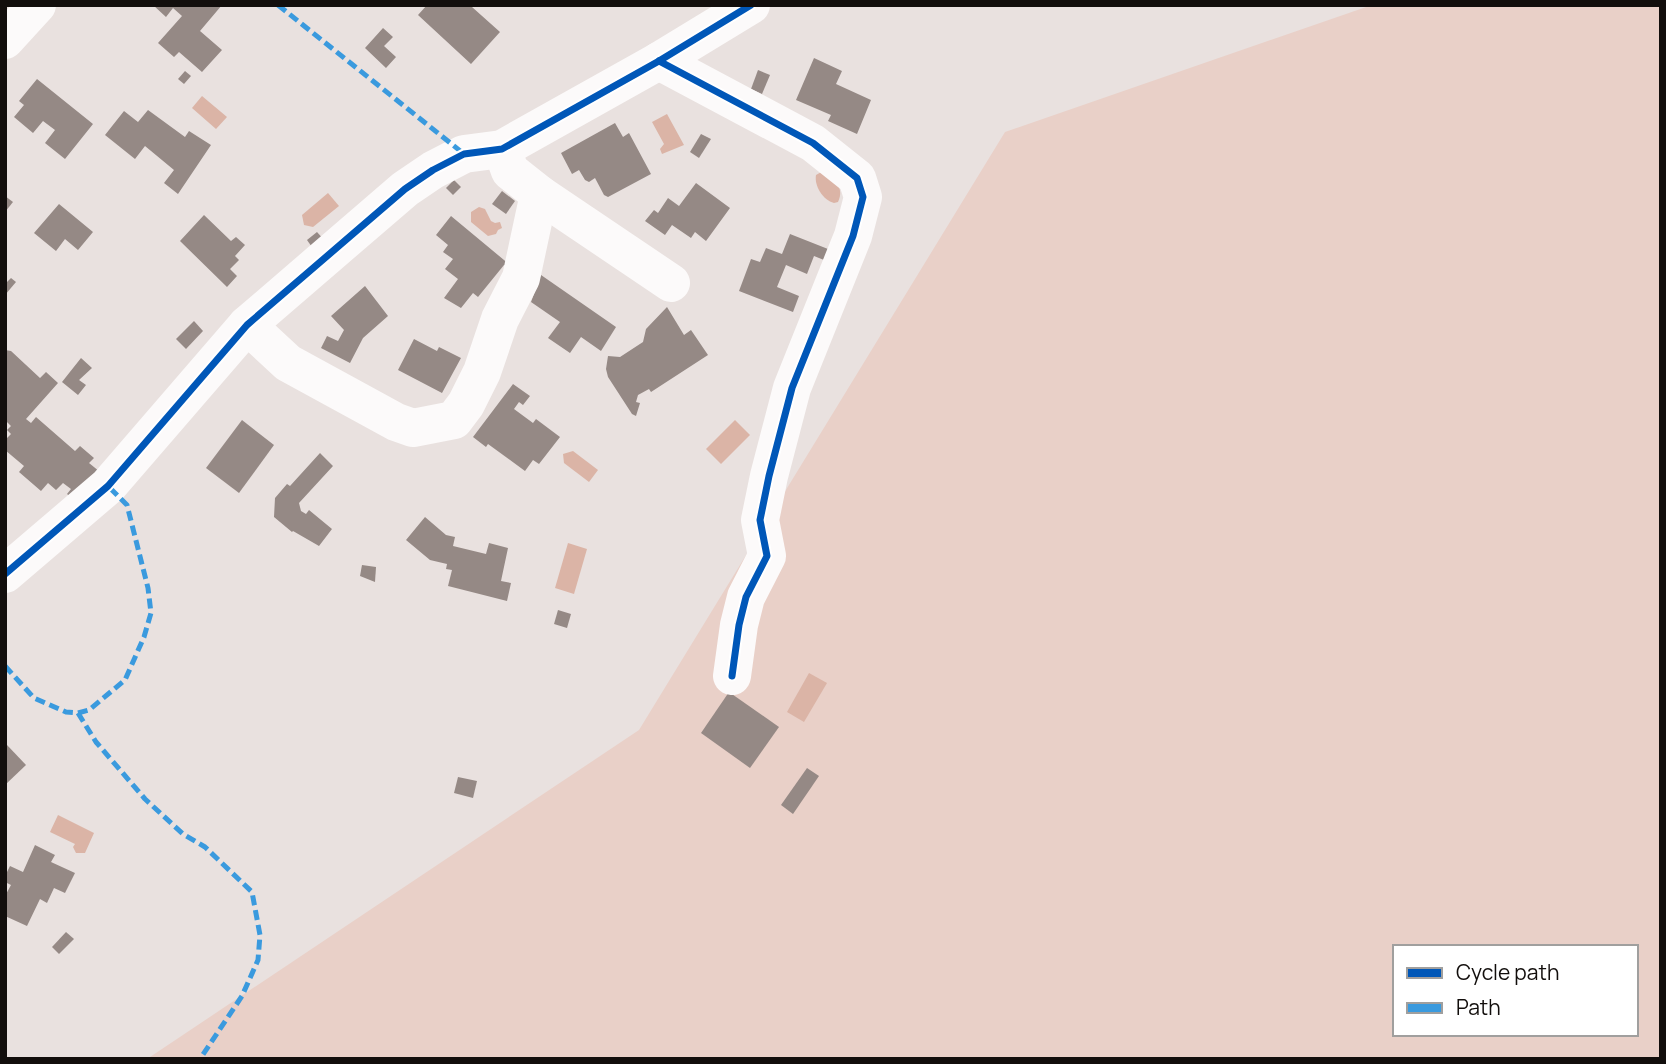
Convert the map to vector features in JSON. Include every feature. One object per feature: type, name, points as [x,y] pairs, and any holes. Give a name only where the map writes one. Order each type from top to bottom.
[{"type":"street","points":[[5,40],[37,5]]},
{"type":"street","points":[[5,574],[108,486],[247,325],[405,189],[464,154],[502,149],[659,61],[751,5]]},
{"type":"street","points":[[659,61],[813,143],[857,178],[863,197],[853,236],[792,388],[760,520],[767,556],[746,597],[732,676]]},
{"type":"street","points":[[502,149],[510,171],[539,194],[671,283]]},
{"type":"street","points":[[247,325],[288,363],[396,422],[413,428],[454,420],[466,404],[482,372],[500,319],[522,278],[539,194]]},
{"type":"shaded area","points":[[1372,5],[1661,5],[1661,1059],[147,1059],[639,730],[1005,132]]},
{"type":"shaded area","points":[[202,96],[227,117],[216,129],[192,108]]},
{"type":"shaded area","points":[[667,114],[684,145],[662,154],[660,149],[664,144],[652,122]]},
{"type":"shaded area","points":[[823,171],[839,188],[838,202],[826,199],[818,188],[816,175]]},
{"type":"shaded area","points":[[328,193],[339,206],[313,227],[304,225],[302,215]]},
{"type":"shaded area","points":[[479,207],[485,209],[491,221],[500,222],[502,228],[496,234],[488,236],[471,222],[471,212]]},
{"type":"shaded area","points":[[735,420],[750,435],[721,464],[706,449]]},
{"type":"shaded area","points":[[573,451],[598,470],[589,482],[564,463],[563,454]]},
{"type":"shaded area","points":[[568,543],[587,549],[574,594],[555,588]]},
{"type":"shaded area","points":[[809,673],[827,683],[804,722],[787,712]]},
{"type":"shaded area","points":[[58,815],[94,833],[85,853],[76,853],[73,847],[75,844],[50,832]]},
{"type":"building","points":[[153,5],[222,5],[200,31],[222,50],[202,72],[179,52],[174,57],[158,43],[182,16],[173,8],[166,17]]},
{"type":"building","points":[[427,5],[474,5],[472,7],[500,32],[471,64],[418,15]]},
{"type":"building","points":[[383,28],[393,37],[384,46],[396,57],[386,68],[365,48]]},
{"type":"building","points":[[814,58],[842,71],[836,84],[871,100],[857,134],[828,121],[831,115],[796,100]]},
{"type":"building","points":[[758,70],[770,75],[762,94],[751,89]]},
{"type":"building","points":[[185,71],[191,76],[184,84],[178,79]]},
{"type":"building","points":[[37,79],[93,124],[65,159],[45,143],[55,130],[43,121],[33,133],[14,117],[24,105],[19,101]]},
{"type":"building","points":[[148,110],[185,137],[189,131],[211,145],[178,194],[164,183],[174,170],[145,146],[135,159],[105,135],[124,111],[138,122]]},
{"type":"building","points":[[615,123],[623,137],[629,133],[651,174],[608,197],[604,195],[595,178],[589,182],[585,180],[579,170],[572,174],[561,153]]},
{"type":"building","points":[[701,134],[711,139],[699,158],[690,152]]},
{"type":"building","points":[[454,180],[461,187],[453,195],[446,188]]},
{"type":"building","points":[[696,183],[730,208],[706,241],[695,232],[691,238],[672,225],[665,235],[645,221],[654,210],[658,213],[668,198],[679,206]]},
{"type":"building","points":[[502,191],[515,201],[506,214],[492,204]]},
{"type":"building","points":[[5,196],[13,202],[5,212]]},
{"type":"building","points":[[59,204],[93,232],[78,250],[65,239],[56,251],[34,233]]},
{"type":"building","points":[[204,215],[231,241],[236,237],[245,245],[235,256],[239,260],[230,269],[237,276],[227,287],[180,241]]},
{"type":"building","points":[[451,216],[510,265],[504,265],[478,297],[473,293],[461,308],[444,298],[458,279],[445,269],[453,259],[443,252],[448,245],[436,235]]},
{"type":"building","points":[[317,232],[325,241],[314,250],[307,240]]},
{"type":"building","points":[[790,234],[828,249],[824,260],[814,256],[807,274],[786,265],[777,287],[799,296],[793,312],[739,291],[751,259],[760,262],[766,248],[782,254]]},
{"type":"building","points":[[541,275],[616,327],[601,351],[581,337],[570,353],[548,338],[560,322],[531,302]]},
{"type":"building","points":[[11,278],[16,282],[5,295],[5,284]]},
{"type":"building","points":[[365,286],[388,316],[363,338],[350,363],[321,348],[327,336],[338,341],[344,330],[331,316]]},
{"type":"building","points":[[667,307],[684,335],[691,330],[708,355],[651,392],[649,389],[638,395],[636,402],[640,403],[636,416],[608,377],[608,356],[620,357],[643,342],[646,329]]},
{"type":"building","points":[[194,321],[203,331],[186,349],[176,339]]},
{"type":"building","points":[[414,339],[437,351],[439,347],[461,358],[442,393],[398,370]]},
{"type":"building","points":[[5,350],[11,351],[40,378],[46,372],[58,383],[26,419],[31,423],[36,417],[75,451],[80,446],[94,458],[89,463],[105,476],[72,498],[67,494],[71,489],[63,483],[56,490],[48,483],[41,491],[19,472],[24,466],[5,450],[5,440],[11,434],[7,430],[11,426],[5,420]]},
{"type":"building","points":[[81,358],[92,368],[79,380],[86,385],[78,395],[62,382]]},
{"type":"building","points":[[513,384],[530,396],[523,405],[519,402],[514,409],[533,423],[536,419],[560,437],[539,464],[533,460],[525,471],[488,444],[486,447],[473,437]]},
{"type":"building","points":[[242,420],[274,445],[239,493],[206,468]]},
{"type":"building","points":[[320,453],[333,466],[299,503],[301,511],[306,514],[309,510],[332,529],[319,546],[292,532],[274,517],[275,498],[287,484],[290,486]]},
{"type":"building","points":[[425,517],[446,535],[455,537],[453,546],[486,554],[489,543],[508,548],[501,581],[511,583],[507,601],[448,586],[452,570],[446,569],[447,564],[430,560],[406,540]]},
{"type":"building","points":[[362,565],[376,567],[375,582],[360,576]]},
{"type":"building","points":[[558,610],[571,614],[567,628],[554,624]]},
{"type":"building","points":[[729,692],[779,727],[750,768],[701,733]]},
{"type":"building","points":[[5,746],[26,765],[5,785]]},
{"type":"building","points":[[807,768],[819,776],[793,814],[781,805]]},
{"type":"building","points":[[458,777],[477,781],[473,798],[454,793]]},
{"type":"building","points":[[35,845],[55,855],[51,862],[75,873],[65,893],[54,888],[47,903],[40,899],[27,926],[5,916],[5,896],[11,885],[5,882],[5,876],[10,866],[23,872]]},
{"type":"building","points":[[66,932],[74,939],[59,954],[52,947]]},
{"type":"marked path","points":[[278,5],[464,154]]},
{"type":"marked path","points":[[5,666],[34,698],[66,712],[89,710],[125,680],[144,637],[151,613],[148,588],[127,505],[108,486]]},
{"type":"marked path","points":[[78,713],[96,742],[145,799],[183,834],[205,847],[252,892],[260,935],[258,960],[242,996],[200,1059]]},
{"type":"cycle path","points":[[5,574],[108,486],[247,325],[405,189],[464,154],[502,149],[659,61],[751,5]]},
{"type":"cycle path","points":[[659,61],[813,143],[857,178],[863,197],[853,236],[792,388],[760,520],[767,556],[746,597],[732,676]]}]
